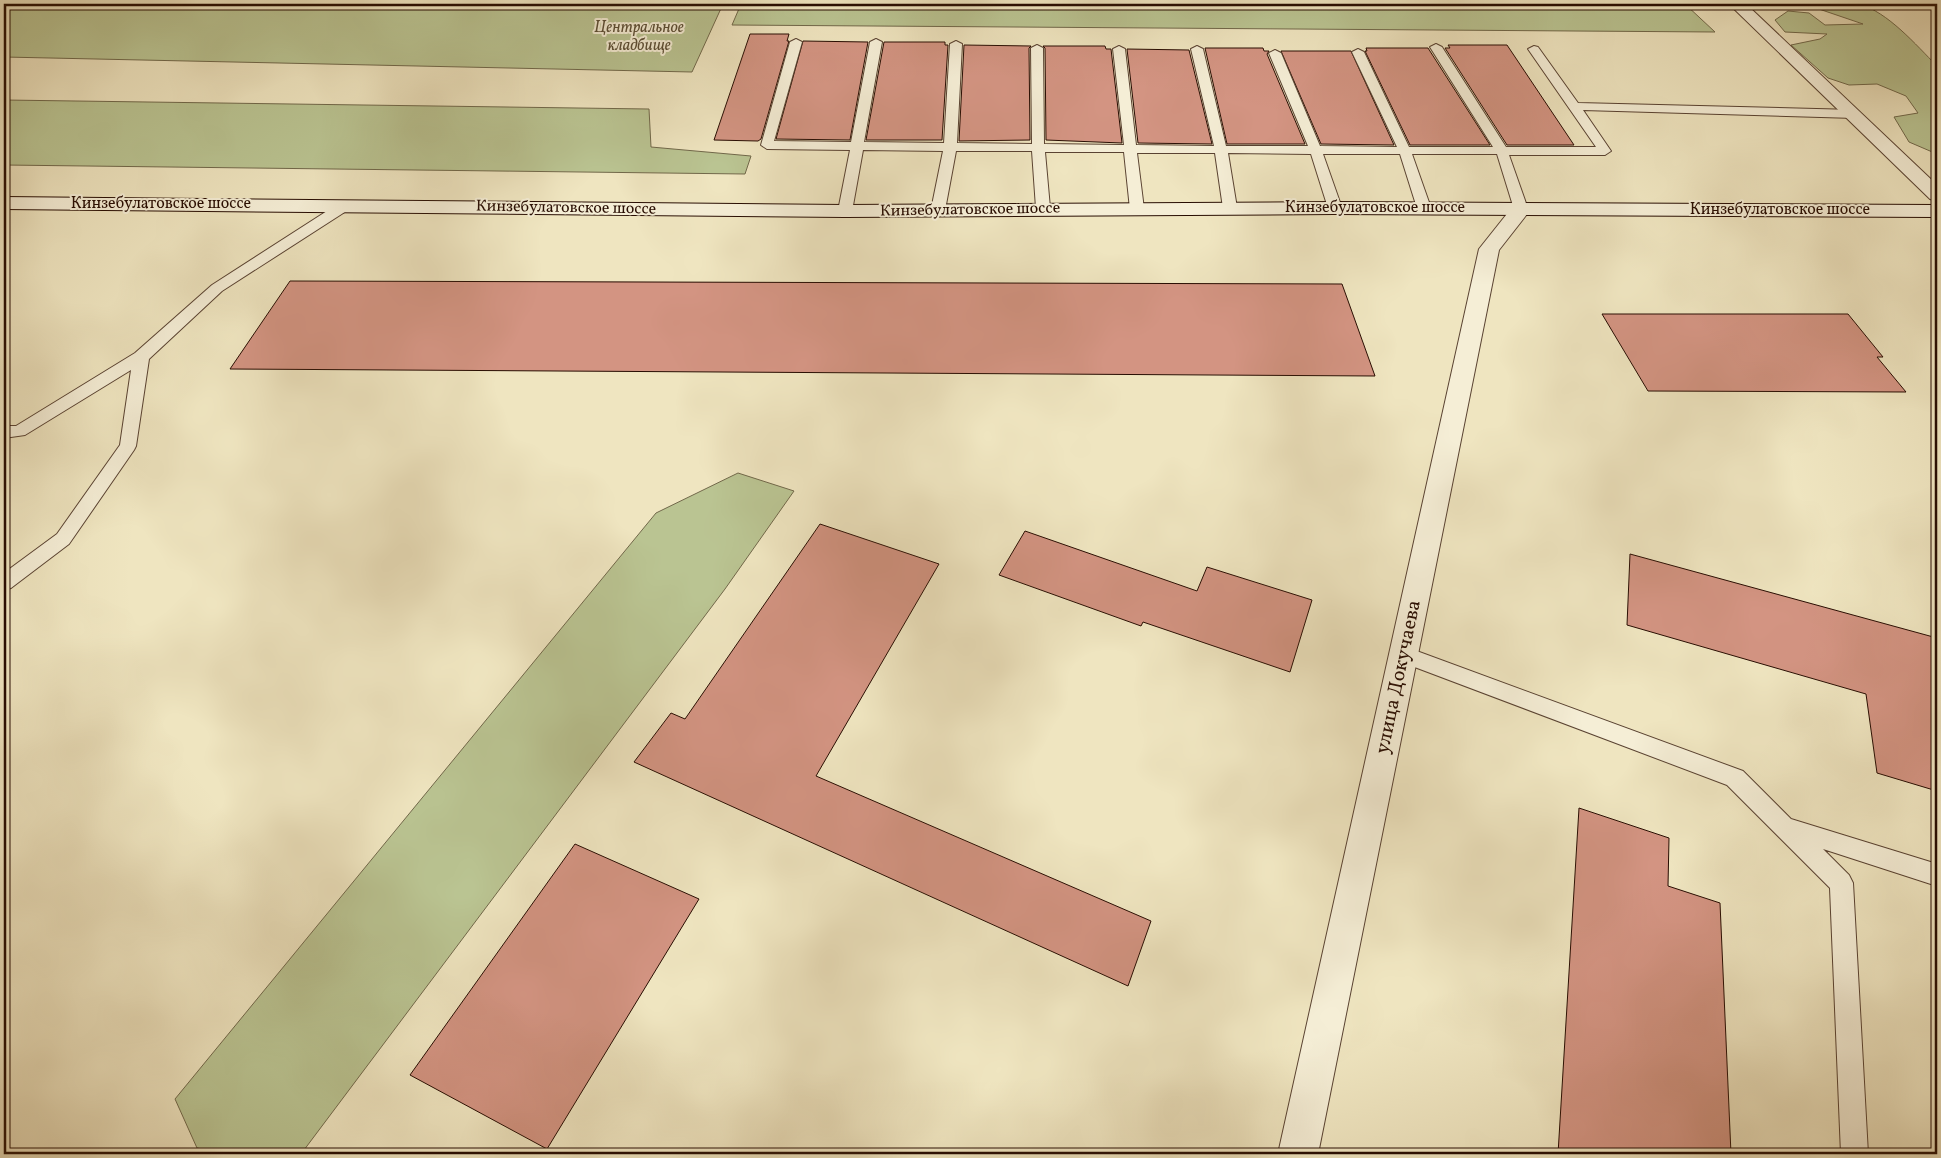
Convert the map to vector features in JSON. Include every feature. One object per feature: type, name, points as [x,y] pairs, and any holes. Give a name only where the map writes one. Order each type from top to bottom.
[{"type":"main road","points":[[1737,4],[1855,114],[1937,195]]},
{"type":"main road","name":"Кинзебулатовское шоссе","points":[[4,203],[845,211],[1043,208],[1424,208],[1937,211]]},
{"type":"main road","name":"улица Докучаева","points":[[1298,1154],[1489,249],[1521,209]]},
{"type":"lane","points":[[796,42],[767,145],[1316,151],[1606,151],[1534,49]]},
{"type":"lane","points":[[845,211],[876,42]]},
{"type":"lane","points":[[938,210],[950,148],[956,44]]},
{"type":"lane","points":[[1436,47],[1502,151],[1521,209]]},
{"type":"lane","points":[[1037,48],[1038,148],[1043,208]]},
{"type":"lane","points":[[1119,48],[1137,209]]},
{"type":"lane","points":[[1197,48],[1220,150],[1230,208]]},
{"type":"lane","points":[[1358,52],[1405,151],[1424,208]]},
{"type":"lane","points":[[1275,53],[1316,151],[1335,208]]},
{"type":"lane","points":[[1574,106],[1855,114]]},
{"type":"lane","points":[[4,432],[19,431],[141,357],[217,288],[346,205]]},
{"type":"lane","points":[[4,583],[63,539],[128,446],[141,357]]},
{"type":"lane","points":[[1403,654],[1735,778],[1841,883],[1855,1154]]},
{"type":"lane","points":[[1784,827],[1937,875]]},
{"type":"green space","points":[[1854,3],[1870,8],[1901,30],[1937,66],[1937,154],[1909,142],[1894,117],[1918,113],[1906,96],[1877,84],[1849,85],[1828,78],[1791,45],[1820,39],[1827,34],[1785,32],[1775,20],[1788,11],[1809,13],[1825,25],[1863,24],[1813,7],[1813,4]]},
{"type":"green space","name":"Центральное кладбище","points":[[4,4],[723,4],[692,72],[4,57]]},
{"type":"green space","points":[[741,4],[1685,4],[1715,32],[732,25]]},
{"type":"green space","points":[[4,100],[649,109],[651,147],[751,156],[745,174],[4,165]]},
{"type":"green space","points":[[738,473],[794,491],[725,589],[301,1154],[231,1154],[197,1148],[175,1099],[656,513]]},
{"type":"building","points":[[750,34],[789,34],[787,41],[789,41],[761,139],[758,141],[714,140]]},
{"type":"building","points":[[803,41],[868,42],[850,140],[776,139]]},
{"type":"building","points":[[884,42],[945,42],[945,45],[948,45],[942,140],[866,140]]},
{"type":"building","points":[[964,45],[1031,46],[1029,48],[1030,140],[959,141]]},
{"type":"building","points":[[1448,45],[1507,45],[1574,145],[1507,145],[1445,48],[1450,48]]},
{"type":"building","points":[[1043,46],[1105,46],[1106,49],[1111,49],[1122,143],[1046,140],[1045,48]]},
{"type":"building","points":[[1205,48],[1263,48],[1264,51],[1269,51],[1267,54],[1305,144],[1227,144]]},
{"type":"building","points":[[1366,48],[1428,48],[1490,145],[1410,145],[1365,51],[1367,51]]},
{"type":"building","points":[[1127,49],[1189,50],[1212,144],[1138,143]]},
{"type":"building","points":[[1281,51],[1351,51],[1394,145],[1321,144]]},
{"type":"building","points":[[290,281],[1342,284],[1375,376],[230,369]]},
{"type":"building","points":[[1602,314],[1848,314],[1883,357],[1877,357],[1906,392],[1648,391]]},
{"type":"building","points":[[820,524],[939,564],[816,776],[1151,921],[1128,986],[634,762],[671,713],[685,719]]},
{"type":"building","points":[[1025,531],[1197,591],[1207,567],[1312,600],[1290,672],[1143,622],[1141,626],[999,575]]},
{"type":"building","points":[[1630,554],[1937,638],[1937,791],[1877,773],[1866,694],[1627,625]]},
{"type":"building","points":[[1579,808],[1669,838],[1668,886],[1720,903],[1731,1154],[1558,1154]]},
{"type":"building","points":[[575,844],[699,899],[547,1149],[410,1075]]}]
